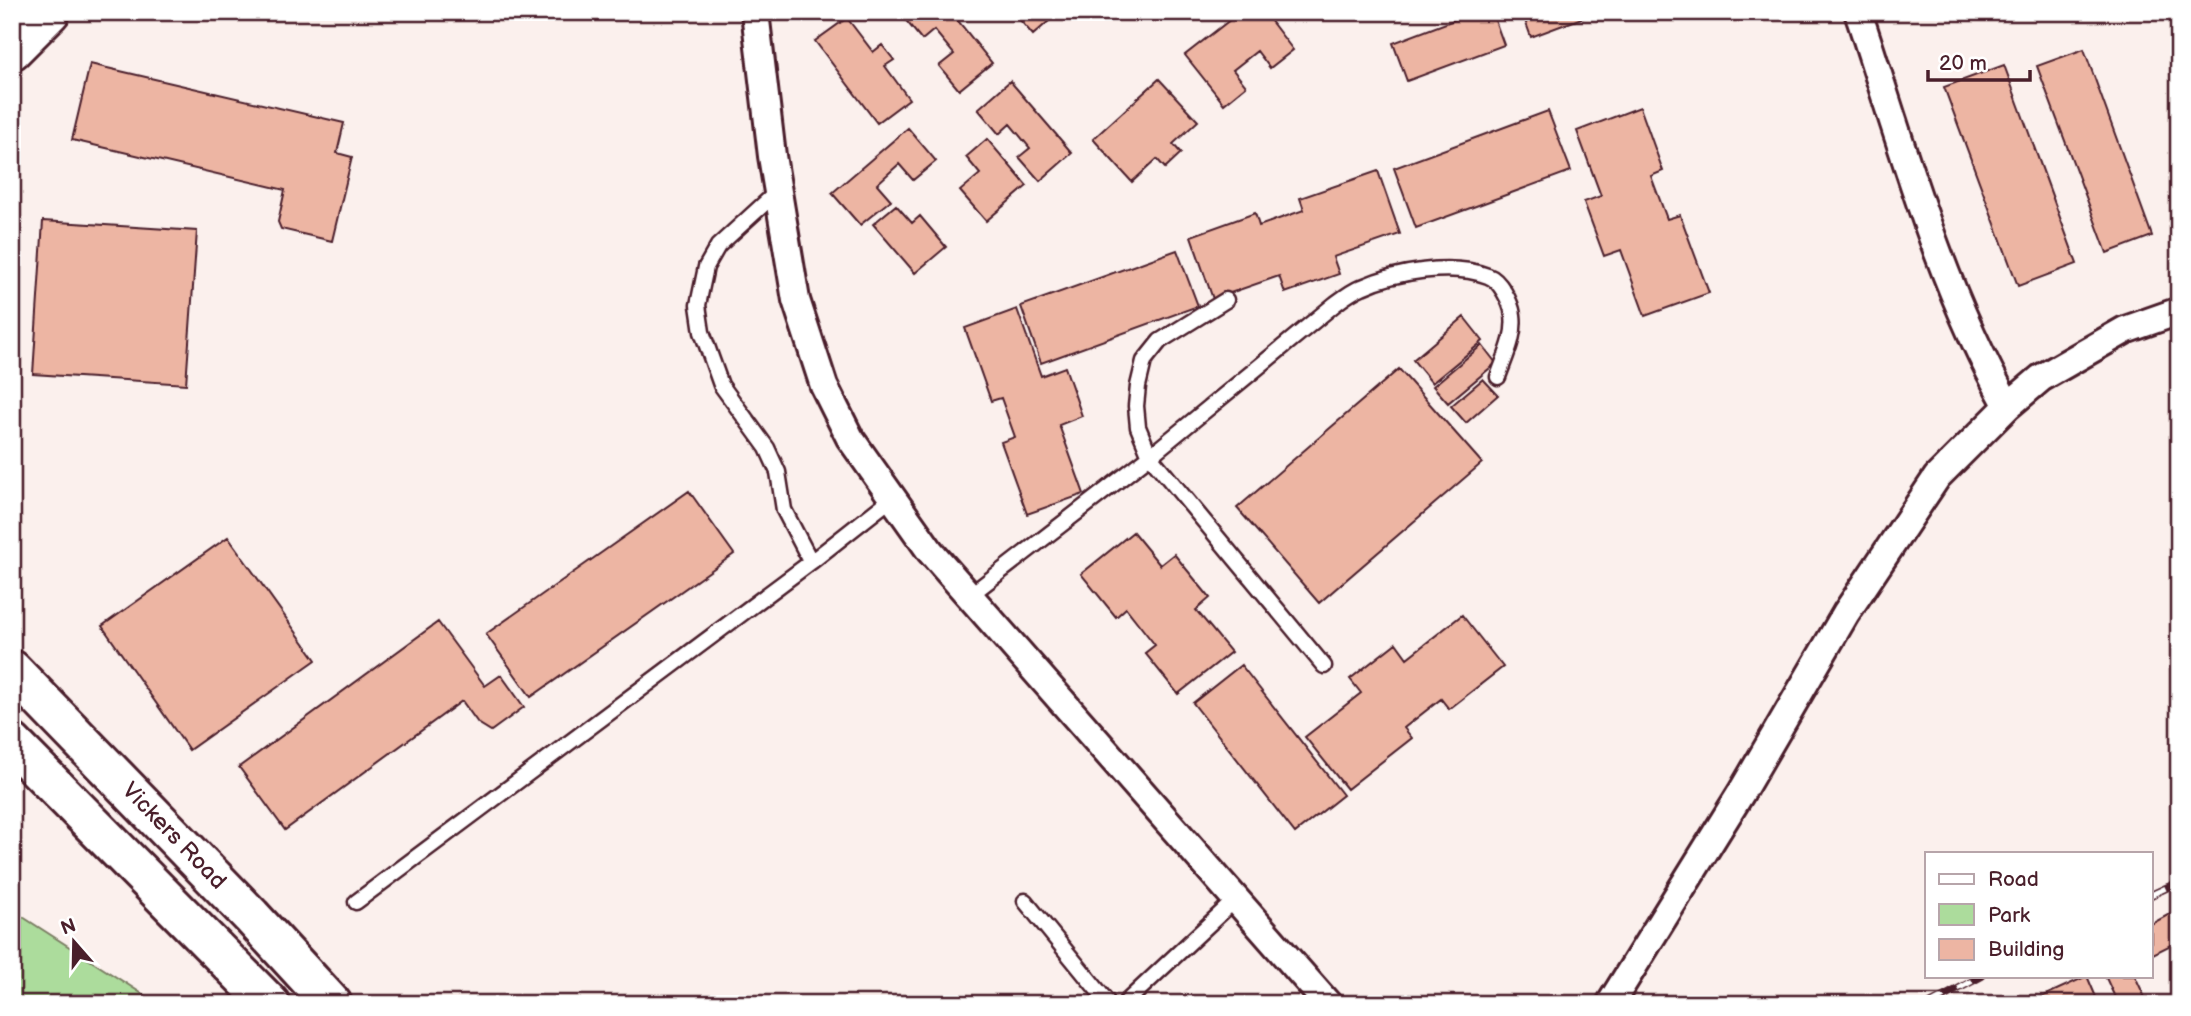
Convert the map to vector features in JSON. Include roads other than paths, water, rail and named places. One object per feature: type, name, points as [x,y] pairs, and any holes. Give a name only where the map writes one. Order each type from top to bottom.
[{"type":"main road","points":[[12,50],[50,12]]},
{"type":"main road","name":"Vickers Road","points":[[12,670],[251,916],[332,1004]]},
{"type":"main road","points":[[12,743],[270,1004]]},
{"type":"street","points":[[755,12],[778,191],[796,300],[824,386],[850,438],[930,551],[1328,1004]]},
{"type":"street","points":[[1858,12],[1934,242],[1984,364],[2008,406]]},
{"type":"street","points":[[1610,1004],[1741,793],[1861,591],[1937,477],[2008,406],[2041,378],[2125,330],[2179,311]]},
{"type":"lane","points":[[778,191],[718,246],[706,267],[698,305],[702,332],[717,376],[767,448],[778,472],[784,510],[811,562]]},
{"type":"lane","points":[[969,596],[1150,456],[1335,304],[1360,288],[1414,272],[1458,269],[1490,276],[1506,295],[1513,314],[1513,337],[1498,377]]},
{"type":"lane","points":[[1226,300],[1160,341],[1144,361],[1136,406],[1138,427],[1150,456],[1324,666]]},
{"type":"lane","points":[[356,902],[811,562],[891,499]]},
{"type":"lane","points":[[1124,1004],[1237,898]]},
{"type":"lane","points":[[1025,901],[1109,1004]]},
{"type":"railway","points":[[2152,895],[2179,882]]},
{"type":"railway","points":[[1930,1004],[1978,978]]}]
